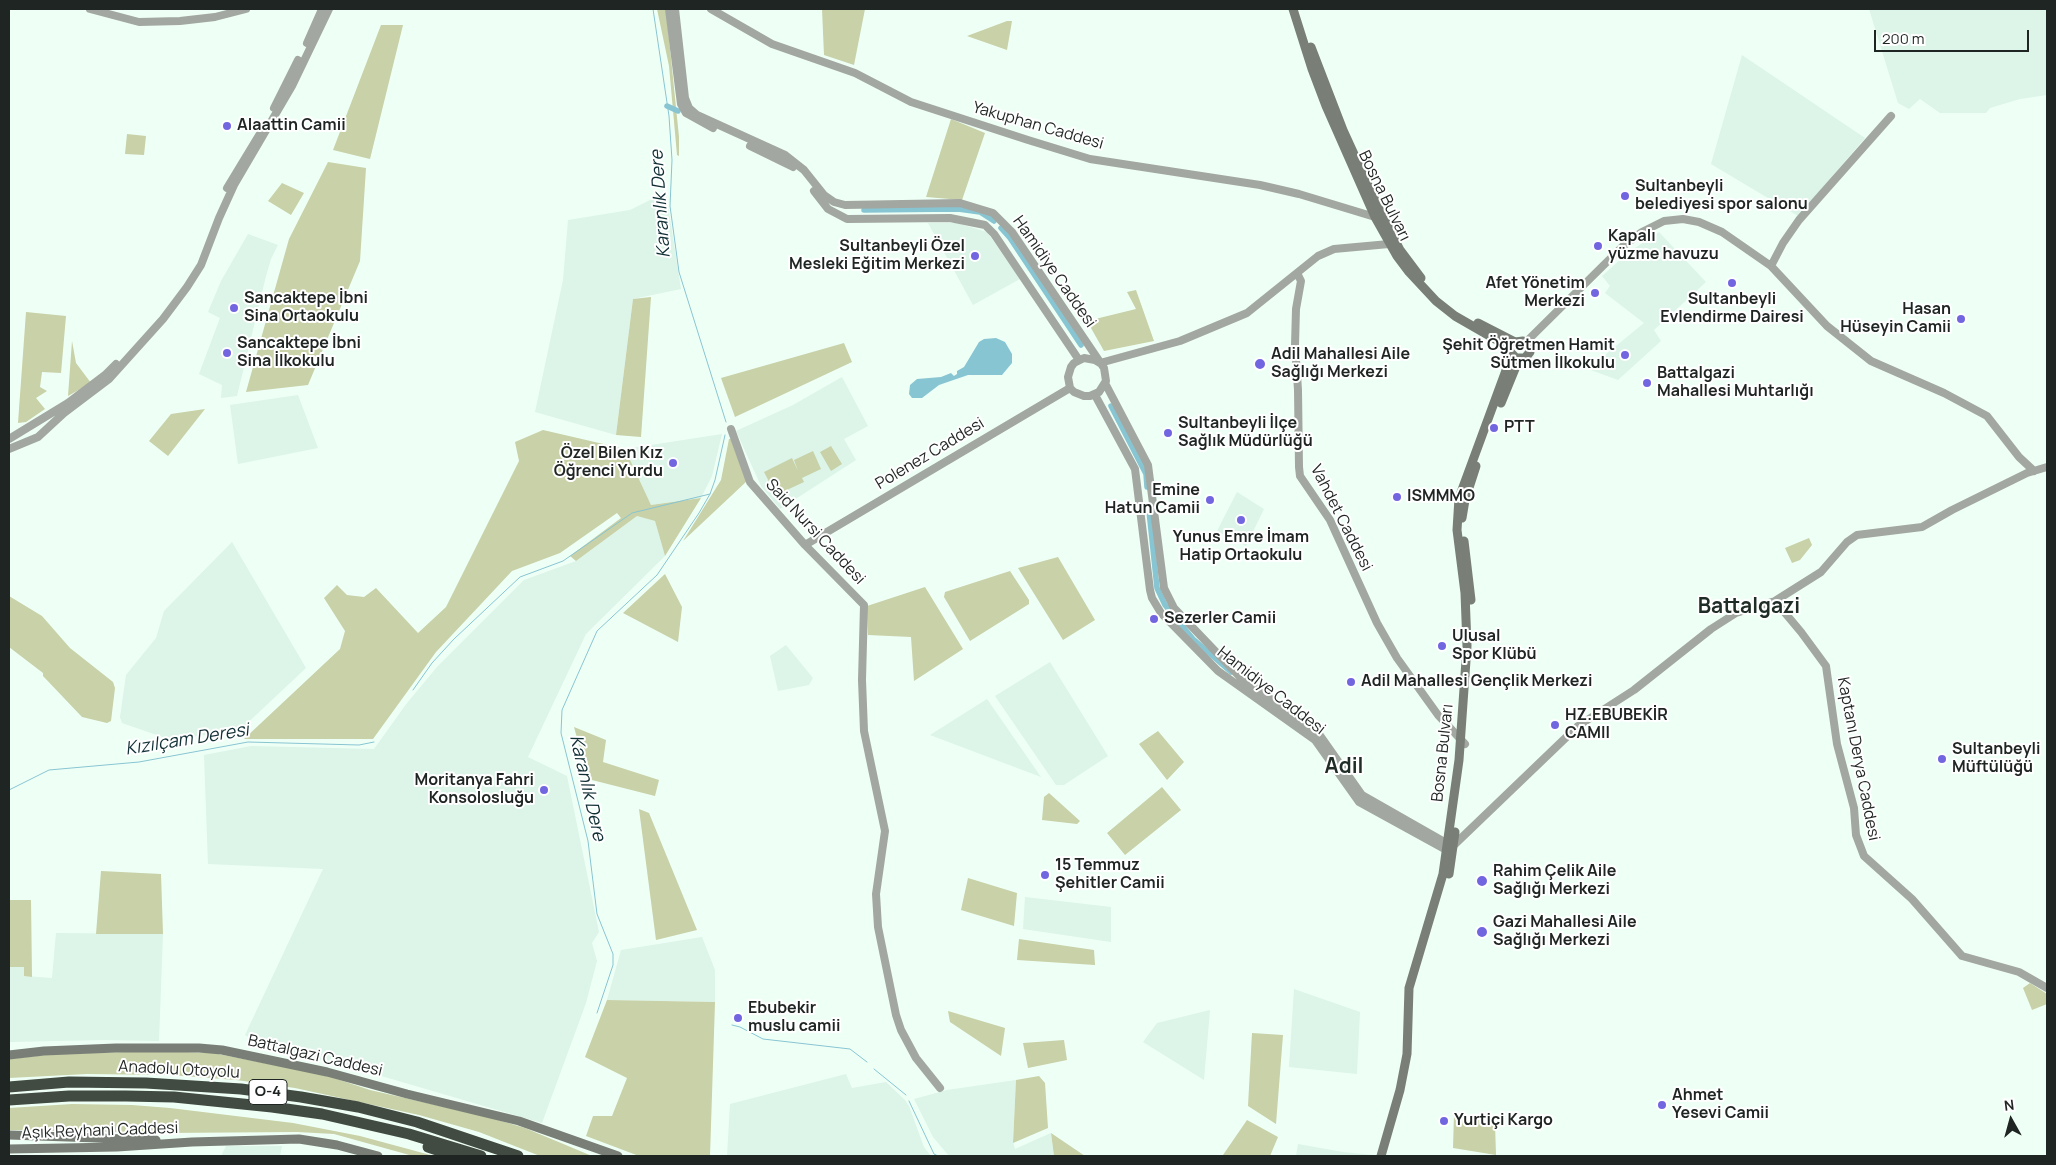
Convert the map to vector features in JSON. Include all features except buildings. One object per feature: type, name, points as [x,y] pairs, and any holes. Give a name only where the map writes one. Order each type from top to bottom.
[{"type":"highway","name":"Anadolu Otoyolu","points":[[9,1087],[69,1082],[146,1083],[241,1089],[301,1097],[358,1107],[417,1122],[518,1156]]},
{"type":"highway","name":"Anadolu Otoyolu","points":[[9,1100],[119,1096],[201,1099],[272,1107],[322,1114],[409,1134],[481,1156]]},
{"type":"highway","points":[[201,1099],[324,1123],[417,1144],[455,1156]]},
{"type":"main road","name":"Bosna Bulvarı","points":[[1293,9],[1326,106],[1375,217],[1389,244],[1408,272],[1436,301],[1455,316],[1502,342],[1514,355],[1459,498],[1457,530],[1467,622],[1467,646],[1463,741],[1450,848],[1449,875],[1415,989],[1412,1054],[1405,1091],[1387,1156]]},
{"type":"main road","name":"Bosna Bulvarı","points":[[1298,9],[1326,88],[1380,211],[1400,250],[1418,274],[1466,317],[1515,342]]},
{"type":"main road","points":[[1515,342],[1526,342],[1530,352],[1525,358],[1514,355],[1515,342]]},
{"type":"main road","name":"Bosna Bulvarı","points":[[1382,1156],[1400,1090],[1407,1054],[1409,988],[1450,848]]},
{"type":"main road","name":"Battalgazi Caddesi","points":[[9,1055],[33,1052],[152,1047],[222,1050],[327,1072],[518,1122],[618,1156]]},
{"type":"main road","name":"Aşık Reyhani Caddesi","points":[[9,1135],[192,1142]]},
{"type":"main road","name":"Aşık Reyhani Caddesi","points":[[9,1149],[306,1140],[338,1145],[378,1156]]},
{"type":"main road","name":"Battalgazi Caddesi","points":[[583,1143],[610,1156]]},
{"type":"street","points":[[90,9],[139,22],[180,21],[215,17],[246,9]]},
{"type":"street","points":[[257,142],[301,56],[322,9]]},
{"type":"street","points":[[9,439],[51,414],[105,375],[138,341],[174,298],[196,264],[230,182],[292,86],[329,9]]},
{"type":"street","points":[[670,9],[681,104],[686,113],[695,120],[790,164],[803,176],[828,209],[847,219],[950,218],[985,225],[993,232],[1079,360]]},
{"type":"street","name":"Hamidiye Caddesi","points":[[675,9],[685,98],[689,108],[697,115],[785,155],[804,170],[824,194],[834,202],[845,205],[960,203],[984,209],[1000,219],[1012,232],[1100,363]]},
{"type":"street","name":"Yakuphan Caddesi","points":[[711,9],[772,44],[855,73],[911,102],[1028,140],[1090,159],[1260,185],[1299,194],[1375,217]]},
{"type":"street","points":[[1770,266],[1799,220],[1891,116]]},
{"type":"street","points":[[9,449],[38,437],[109,379],[164,319],[201,265],[217,216]]},
{"type":"street","points":[[993,232],[1000,219]]},
{"type":"street","points":[[1526,342],[1624,246],[1642,232],[1664,221],[1683,219],[1699,222],[1722,232],[1770,266],[1828,326],[1871,361],[1944,393],[1988,416],[2019,457],[2034,471]]},
{"type":"street","points":[[1100,363],[1180,341],[1247,313],[1318,256],[1334,250],[1389,244]]},
{"type":"street","name":"Vahdet Caddesi","points":[[1297,273],[1301,281],[1296,309],[1295,345],[1298,390],[1298,467],[1300,476],[1330,520],[1376,623],[1397,658],[1438,715],[1463,741]]},
{"type":"street","points":[[1090,358],[1100,363],[1106,374],[1105,383],[1100,392],[1090,396],[1079,395],[1070,388],[1068,372],[1079,360],[1090,358]]},
{"type":"street","name":"Hamidiye Caddesi","points":[[1105,383],[1148,465],[1165,594],[1177,612],[1237,673],[1319,734],[1358,790],[1367,798],[1450,848]]},
{"type":"street","name":"Polenez Caddesi","points":[[805,545],[1070,388]]},
{"type":"street","name":"Hamidiye Caddesi","points":[[1095,395],[1136,469],[1152,598],[1165,619],[1230,680],[1315,740],[1359,802],[1450,848]]},
{"type":"street","points":[[51,414],[56,415],[58,420]]},
{"type":"street","points":[[29,428],[31,434],[38,437]]},
{"type":"street","name":"Said Nursi Caddesi","points":[[731,429],[750,482],[805,545],[864,605],[862,680],[864,731],[885,832],[876,894],[878,927],[896,1015],[916,1058],[940,1088]]},
{"type":"street","points":[[1450,848],[1578,726],[1634,690],[1711,629],[1736,613],[1775,602],[1821,572],[1847,542],[1857,536],[1922,527],[1952,510],[2034,471],[2047,467]]},
{"type":"street","points":[[1140,496],[1154,503]]},
{"type":"street","name":"Kaptanı Derya Caddesi","points":[[1775,602],[1801,632],[1826,666],[1836,735],[1854,808],[1856,835],[1864,856],[1912,898],[1962,956],[2019,972],[2047,988]]},
{"type":"street","points":[[1230,680],[1237,673]]},
{"type":"street","points":[[1342,778],[1344,768]]},
{"type":"shaded area","points":[[1869,9],[2047,9],[2047,95],[2020,99],[1990,108],[1986,113],[1940,113],[1920,99],[1909,109],[1898,103]]},
{"type":"shaded area","points":[[1742,55],[1865,138],[1798,216],[1711,164]]},
{"type":"shaded area","points":[[666,192],[681,289],[633,299],[616,435],[535,412],[563,280],[568,220],[630,210]]},
{"type":"shaded area","name":"Sultanbeyli Özel Mesleki Eğitim Merkezi","points":[[928,223],[957,223],[987,232],[1020,279],[973,305]]},
{"type":"shaded area","points":[[1659,232],[1706,282],[1654,330],[1661,341],[1618,380],[1588,369],[1644,323],[1605,293],[1610,286],[1602,276],[1629,252]]},
{"type":"shaded area","points":[[248,234],[278,245],[266,276],[237,396],[221,398],[222,385],[199,374],[220,318],[208,312],[221,281]]},
{"type":"shaded area","points":[[842,377],[868,426],[844,439],[856,460],[780,509],[761,486],[736,431],[793,405]]},
{"type":"shaded area","points":[[298,395],[318,448],[238,464],[230,405]]},
{"type":"shaded area","name":"Özel Bilen Kız Öğrenci Yurdu","points":[[722,434],[712,476],[701,498],[651,505],[625,449]]},
{"type":"shaded area","name":"Yunus Emre İmam Hatip Ortaokulu","points":[[1237,492],[1264,509],[1246,546],[1217,531]]},
{"type":"shaded area","points":[[637,516],[655,521],[665,556],[586,634],[528,757],[567,776],[599,932],[592,943],[597,961],[586,1003],[542,1123],[354,1068],[264,1046],[245,1035],[323,869],[208,864],[204,755],[251,746],[374,749],[407,703],[437,667],[524,580],[576,561]]},
{"type":"shaded area","points":[[232,542],[306,668],[240,730],[171,740],[122,723],[120,717],[126,675],[156,638],[164,611]]},
{"type":"shaded area","points":[[786,645],[813,678],[809,685],[778,691],[770,656]]},
{"type":"shaded area","points":[[1050,662],[1108,756],[1064,785],[1056,785],[995,696]]},
{"type":"shaded area","points":[[987,699],[1041,777],[930,735]]},
{"type":"shaded area","points":[[1025,897],[1111,907],[1111,942],[1023,929]]},
{"type":"shaded area","points":[[56,933],[163,934],[159,1041],[9,1042],[9,967],[24,967],[25,976],[52,978]]},
{"type":"shaded area","points":[[702,937],[715,970],[715,1002],[607,1000],[621,950]]},
{"type":"shaded area","points":[[1294,989],[1360,1012],[1357,1074],[1289,1067]]},
{"type":"shaded area","points":[[1210,1010],[1204,1080],[1143,1042],[1157,1023]]},
{"type":"shaded area","points":[[846,1074],[852,1088],[886,1082],[905,1100],[924,1147],[931,1156],[727,1156],[730,1104]]},
{"type":"shaded area","points":[[1016,1080],[1013,1142],[1015,1149],[1051,1133],[1054,1156],[949,1156],[933,1137],[914,1099],[947,1090]]},
{"type":"shaded area","points":[[1298,1144],[1343,1152],[1374,1155],[1296,1156]]},
{"type":"shaded area","points":[[226,1146],[282,1146],[280,1156],[221,1156]]},
{"type":"green space","points":[[657,9],[666,9],[679,137],[679,156],[677,155],[669,66]]},
{"type":"green space","points":[[822,9],[865,9],[854,65],[824,55]]},
{"type":"green space","points":[[1007,21],[1012,21],[1007,50],[967,36]]},
{"type":"green space","points":[[381,25],[403,25],[370,159],[333,150]]},
{"type":"green space","points":[[951,119],[985,133],[962,200],[926,197]]},
{"type":"green space","points":[[127,134],[146,136],[144,155],[125,154]]},
{"type":"green space","points":[[328,162],[366,168],[360,261],[308,385],[246,392],[289,239]]},
{"type":"green space","points":[[282,183],[304,193],[291,215],[268,201]]},
{"type":"green space","points":[[1136,290],[1154,341],[1104,351],[1087,321],[1136,309],[1127,292]]},
{"type":"green space","points":[[651,297],[641,437],[616,435],[633,299]]},
{"type":"green space","points":[[26,312],[66,316],[61,373],[42,372],[40,387],[47,391],[36,398],[45,409],[26,422],[18,423]]},
{"type":"green space","points":[[72,341],[76,363],[91,383],[68,396]]},
{"type":"green space","points":[[844,343],[852,362],[735,417],[721,378]]},
{"type":"green space","points":[[205,409],[168,456],[149,441],[171,414]]},
{"type":"green space","points":[[543,430],[625,449],[651,505],[701,498],[665,556],[655,521],[637,516],[576,561],[570,556],[621,518],[617,513],[560,553],[512,571],[436,652],[373,739],[244,739],[340,649],[345,631],[324,598],[337,585],[347,595],[364,597],[376,588],[418,633],[446,607],[519,461],[515,442]]},
{"type":"green space","points":[[729,439],[732,439],[747,481],[683,541],[721,480]]},
{"type":"green space","points":[[831,446],[842,464],[831,471],[820,452]]},
{"type":"green space","points":[[813,451],[821,469],[802,478],[804,482],[776,495],[764,472],[792,458],[798,471],[794,460]]},
{"type":"green space","points":[[1809,538],[1812,545],[1800,560],[1792,563],[1785,548]]},
{"type":"green space","points":[[1058,557],[1095,620],[1063,640],[1018,568]]},
{"type":"green space","points":[[1010,571],[1029,600],[1029,604],[970,641],[944,597],[945,592]]},
{"type":"green space","points":[[665,574],[682,607],[678,642],[623,613]]},
{"type":"green space","points":[[925,587],[963,649],[914,681],[911,637],[868,635],[867,606]]},
{"type":"green space","points":[[9,596],[42,616],[70,648],[113,682],[115,688],[111,721],[107,723],[82,717],[43,676],[43,673],[9,647]]},
{"type":"green space","points":[[574,727],[606,740],[603,762],[659,780],[655,796],[588,779]]},
{"type":"green space","points":[[1158,731],[1184,762],[1167,780],[1139,744]]},
{"type":"green space","points":[[1162,787],[1181,810],[1125,855],[1107,833]]},
{"type":"green space","points":[[1049,793],[1080,821],[1077,824],[1042,820],[1044,797]]},
{"type":"green space","points":[[639,809],[649,813],[697,930],[656,940]]},
{"type":"green space","points":[[101,871],[161,874],[163,934],[96,934]]},
{"type":"green space","points":[[968,878],[1017,893],[1014,926],[961,910]]},
{"type":"green space","points":[[9,900],[31,900],[32,977],[24,976],[24,967],[9,967]]},
{"type":"green space","points":[[1019,939],[1094,950],[1095,965],[1017,960]]},
{"type":"green space","points":[[2030,983],[2047,994],[2047,1004],[2032,1010],[2023,988]]},
{"type":"green space","points":[[607,1000],[715,1002],[710,1156],[639,1156],[586,1136],[593,1116],[612,1116],[627,1078],[585,1057]]},
{"type":"green space","points":[[948,1011],[1005,1028],[1001,1056],[950,1022]]},
{"type":"green space","points":[[1252,1033],[1283,1035],[1276,1124],[1248,1106]]},
{"type":"green space","points":[[1064,1040],[1067,1060],[1028,1068],[1023,1043]]},
{"type":"green space","points":[[160,1051],[213,1053],[325,1075],[370,1090],[488,1117],[525,1128],[592,1156],[540,1156],[479,1132],[419,1115],[295,1088],[236,1080],[170,1075],[87,1074],[9,1078],[9,1059],[55,1054]]},
{"type":"green space","points":[[1039,1076],[1045,1083],[1048,1128],[1013,1143],[1016,1080]]},
{"type":"green space","points":[[72,1104],[170,1108],[293,1123],[360,1136],[434,1156],[413,1156],[334,1134],[297,1132],[163,1133],[9,1130],[9,1108]]},
{"type":"green space","points":[[1454,1114],[1495,1124],[1496,1155],[1453,1148]]},
{"type":"green space","points":[[1247,1120],[1278,1137],[1270,1156],[1223,1155]]},
{"type":"green space","points":[[1051,1133],[1085,1156],[1054,1156]]},
{"type":"water","points":[[996,338],[1005,342],[1012,354],[1012,363],[1002,375],[968,375],[939,385],[922,398],[912,398],[909,394],[910,385],[917,379],[941,377],[951,373],[954,376],[957,374],[957,371],[964,367],[979,342],[984,339]]},
{"type":"waterway","name":"Karanlık Dere","points":[[653,9],[669,116],[672,160],[670,206],[679,272],[726,422]]},
{"type":"waterway","points":[[667,106],[678,111]]},
{"type":"waterway","points":[[864,210],[958,209],[980,212],[994,221]]},
{"type":"waterway","points":[[1001,228],[1010,238],[1081,345]]},
{"type":"waterway","points":[[1111,406],[1146,474],[1147,487]]},
{"type":"waterway","name":"Karanlık Dere","points":[[597,1013],[613,965],[613,954],[597,914],[588,841],[561,733],[562,710],[597,631],[657,575],[699,513],[710,494],[715,480],[725,435]]},
{"type":"waterway","name":"Kızılçam Deresi","points":[[413,690],[432,663],[454,639],[520,577],[563,561],[632,513],[710,494]]},
{"type":"waterway","points":[[1149,511],[1157,588],[1165,605],[1193,639],[1231,672]]},
{"type":"waterway","name":"Kızılçam Deresi","points":[[9,790],[49,770],[139,762],[248,742],[359,745],[374,742]]},
{"type":"waterway","points":[[732,1025],[763,1039],[850,1049],[867,1062]]},
{"type":"waterway","points":[[874,1069],[906,1095]]},
{"type":"waterway","points":[[909,1101],[934,1154],[938,1156]]},
{"type":"place","name":"Alaattin Camii","points":[[227,126]]},
{"type":"place","name":"Sultanbeyli belediyesi spor salonu","points":[[1625,196]]},
{"type":"place","name":"Kapalı yüzme havuzu","points":[[1598,246]]},
{"type":"place","name":"Sultanbeyli Özel Mesleki Eğitim Merkezi","points":[[975,256]]},
{"type":"place","name":"Sultanbeyli Evlendirme Dairesi","points":[[1732,283]]},
{"type":"place","name":"Afet Yönetim Merkezi","points":[[1595,293]]},
{"type":"place","name":"Sancaktepe İbni Sina Ortaokulu","points":[[234,308]]},
{"type":"place","name":"Hasan Hüseyin Camii","points":[[1961,319]]},
{"type":"place","name":"Sancaktepe İbni Sina İlkokulu","points":[[227,353]]},
{"type":"place","name":"Şehit Öğretmen Hamit Sütmen İlkokulu","points":[[1625,355]]},
{"type":"place","name":"Adil Mahallesi Aile Sağlığı Merkezi","points":[[1260,364]]},
{"type":"place","name":"Battalgazi Mahallesi Muhtarlığı","points":[[1647,383]]},
{"type":"place","name":"PTT","points":[[1494,428]]},
{"type":"place","name":"Sultanbeyli İlçe Sağlık Müdürlüğü","points":[[1168,433]]},
{"type":"place","name":"Özel Bilen Kız Öğrenci Yurdu","points":[[673,463]]},
{"type":"place","name":"ISMMMO","points":[[1397,497]]},
{"type":"place","name":"Emine Hatun Camii","points":[[1210,500]]},
{"type":"place","name":"Yunus Emre İmam Hatip Ortaokulu","points":[[1241,520]]},
{"type":"place","name":"Sezerler Camii","points":[[1154,619]]},
{"type":"place","name":"Ulusal Spor Klübü","points":[[1442,646]]},
{"type":"place","name":"Adil Mahallesi Gençlik Merkezi","points":[[1351,682]]},
{"type":"place","name":"HZ.EBUBEKİR CAMII","points":[[1555,725]]},
{"type":"place","name":"Sultanbeyli Müftülüğü","points":[[1942,759]]},
{"type":"place","name":"Moritanya Fahri Konsolosluğu","points":[[544,790]]},
{"type":"place","name":"15 Temmuz Şehitler Camii","points":[[1045,875]]},
{"type":"place","name":"Rahim Çelik Aile Sağlığı Merkezi","points":[[1482,881]]},
{"type":"place","name":"Gazi Mahallesi Aile Sağlığı Merkezi","points":[[1482,932]]},
{"type":"place","name":"Ebubekir muslu camii","points":[[738,1018]]},
{"type":"place","name":"Ahmet Yesevi Camii","points":[[1662,1105]]},
{"type":"place","name":"Yurtiçi Kargo","points":[[1444,1121]]},
{"type":"district","name":"Battalgazi","points":[[1749,607]]},
{"type":"district","name":"Adil","points":[[1344,767]]}]
